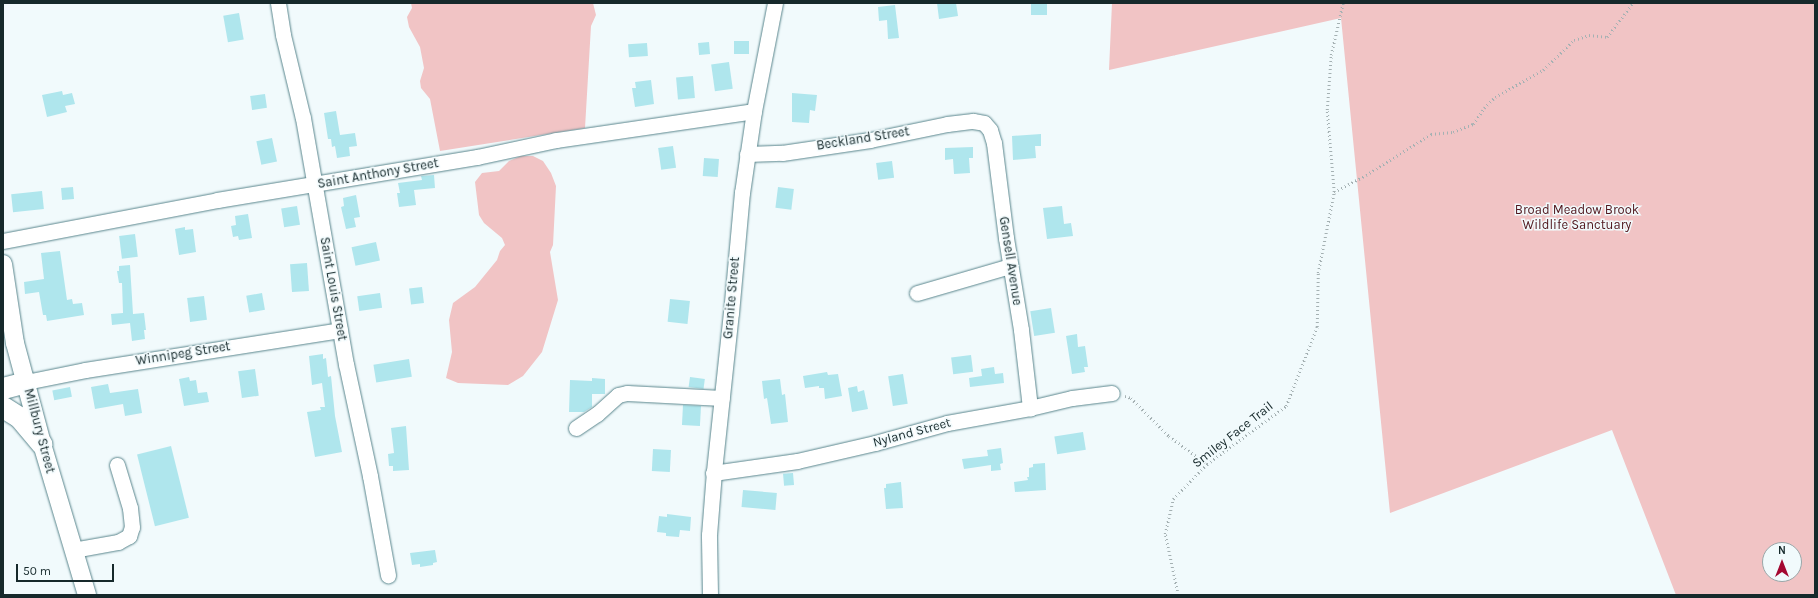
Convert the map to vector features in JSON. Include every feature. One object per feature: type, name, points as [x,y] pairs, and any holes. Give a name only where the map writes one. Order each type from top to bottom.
[{"type":"highway","points":[[3,388],[26,382]]},
{"type":"highway","points":[[3,407],[19,417],[42,444]]},
{"type":"main road","name":"Millbury Street","points":[[3,264],[15,343],[42,444],[87,595]]},
{"type":"street","name":"Saint Louis Street","points":[[278,3],[283,35],[303,118],[340,330],[388,575]]},
{"type":"street","name":"Granite Street","points":[[710,595],[708,535],[742,193],[754,111],[775,3]]},
{"type":"street","name":"Saint Anthony Street","points":[[3,241],[217,200],[315,185],[476,157],[556,140],[754,111]]},
{"type":"street","name":"Beckland Street","points":[[747,154],[782,153],[877,138],[947,124],[978,122]]},
{"type":"street","name":"Gensell Avenue","points":[[978,122],[984,124],[990,130],[994,143],[1010,266],[1021,330],[1030,408]]},
{"type":"street","points":[[917,293],[1010,266]]},
{"type":"street","name":"Winnipeg Street","points":[[26,382],[85,370],[340,330]]},
{"type":"street","points":[[576,428],[597,414],[618,396],[627,393],[722,398]]},
{"type":"street","name":"Nyland Street","points":[[713,473],[797,461],[875,443],[947,423],[1030,408],[1072,398],[1112,393]]},
{"type":"street","points":[[73,550],[118,542],[129,536],[132,526],[130,508],[117,465]]},
{"type":"path","name":"Smiley Face Trail","points":[[1178,595],[1165,534],[1173,499],[1207,464],[1286,406],[1318,327],[1318,273],[1334,192],[1327,110],[1331,55],[1343,3]]},
{"type":"path","points":[[1334,192],[1366,175],[1432,134],[1453,132],[1473,124],[1484,108],[1495,97],[1543,70],[1574,40],[1590,35],[1607,37],[1634,3]]},
{"type":"path","points":[[1112,393],[1131,398],[1169,436],[1207,464]]},
{"type":"green space","points":[[411,3],[593,3],[596,15],[591,26],[585,128],[440,151],[430,99],[421,88],[420,81],[424,68],[420,47],[409,27],[407,17],[412,8]]},
{"type":"green space","name":"Broad Meadow Brook Wildlife Sanctuary","points":[[1112,3],[1815,3],[1815,595],[1676,595],[1612,430],[1390,513],[1341,18],[1109,70]]},
{"type":"green space","points":[[521,156],[533,156],[543,161],[551,173],[556,186],[553,245],[550,252],[558,300],[542,352],[523,376],[508,385],[458,383],[446,378],[452,352],[449,320],[453,303],[475,287],[497,260],[500,251],[505,245],[502,238],[484,223],[479,215],[475,182],[482,173],[499,171],[509,161]]},
{"type":"building","points":[[937,3],[956,3],[958,16],[939,19]]},
{"type":"building","points":[[1031,3],[1047,3],[1047,15],[1031,15]]},
{"type":"building","points":[[895,5],[899,38],[888,39],[887,20],[879,21],[878,7]]},
{"type":"building","points":[[239,13],[244,40],[228,42],[223,16]]},
{"type":"building","points":[[734,41],[749,41],[749,54],[734,54]]},
{"type":"building","points":[[709,42],[710,54],[699,55],[698,43]]},
{"type":"building","points":[[647,43],[648,56],[629,57],[628,44]]},
{"type":"building","points":[[729,62],[733,89],[715,91],[711,65]]},
{"type":"building","points":[[693,76],[695,98],[678,99],[676,77]]},
{"type":"building","points":[[651,80],[654,104],[635,107],[632,88],[636,88],[635,82]]},
{"type":"building","points":[[62,91],[63,95],[72,93],[75,104],[65,106],[67,112],[47,117],[42,95]]},
{"type":"building","points":[[792,93],[817,95],[815,111],[810,110],[809,123],[792,122]]},
{"type":"building","points":[[265,94],[267,108],[252,110],[250,96]]},
{"type":"building","points":[[336,111],[340,135],[355,133],[357,146],[349,147],[350,156],[337,158],[335,146],[332,147],[331,139],[328,139],[324,113]]},
{"type":"building","points":[[1041,134],[1041,146],[1035,146],[1036,158],[1013,160],[1012,136]]},
{"type":"building","points":[[272,138],[277,161],[261,165],[256,141]]},
{"type":"building","points":[[673,146],[676,168],[661,170],[658,148]]},
{"type":"building","points":[[973,147],[973,158],[969,158],[970,173],[954,174],[953,159],[945,160],[945,148]]},
{"type":"building","points":[[704,158],[719,159],[718,177],[703,176]]},
{"type":"building","points":[[892,161],[894,178],[878,180],[876,163]]},
{"type":"building","points":[[434,175],[435,188],[414,190],[416,205],[399,207],[397,193],[400,193],[398,183],[422,180],[421,176]]},
{"type":"building","points":[[73,187],[74,199],[62,200],[61,188]]},
{"type":"building","points":[[778,187],[794,189],[791,210],[775,208]]},
{"type":"building","points":[[42,191],[44,209],[13,212],[11,194]]},
{"type":"building","points":[[356,195],[360,217],[354,218],[356,227],[346,229],[341,207],[344,206],[343,198]]},
{"type":"building","points":[[297,206],[300,225],[284,227],[281,209]]},
{"type":"building","points":[[1062,206],[1064,224],[1071,223],[1073,236],[1047,239],[1043,208]]},
{"type":"building","points":[[248,214],[252,238],[239,240],[238,236],[233,237],[231,226],[236,225],[235,216]]},
{"type":"building","points":[[185,227],[185,230],[193,229],[196,252],[179,255],[175,229]]},
{"type":"building","points":[[135,234],[138,257],[122,259],[119,236]]},
{"type":"building","points":[[376,242],[380,261],[355,266],[352,247]]},
{"type":"building","points":[[60,251],[67,300],[72,299],[73,304],[82,303],[84,315],[47,321],[46,315],[43,315],[39,292],[25,294],[24,282],[44,279],[41,253]]},
{"type":"building","points":[[307,263],[309,291],[292,292],[290,264]]},
{"type":"building","points":[[130,265],[133,314],[144,313],[146,330],[144,330],[145,339],[132,341],[130,323],[112,325],[111,314],[123,313],[122,283],[119,283],[117,271],[119,271],[119,266]]},
{"type":"building","points":[[422,287],[424,303],[411,304],[409,289]]},
{"type":"building","points":[[262,293],[265,310],[249,313],[246,296]]},
{"type":"building","points":[[380,293],[382,308],[359,311],[357,296]]},
{"type":"building","points":[[204,296],[207,320],[190,322],[187,298]]},
{"type":"building","points":[[670,299],[690,301],[687,324],[668,322]]},
{"type":"building","points":[[1051,308],[1055,333],[1034,336],[1030,311]]},
{"type":"building","points":[[1077,334],[1078,347],[1085,346],[1088,367],[1084,367],[1085,372],[1072,374],[1066,336]]},
{"type":"building","points":[[323,354],[323,359],[326,358],[328,377],[331,376],[335,416],[342,452],[315,457],[307,412],[321,410],[320,407],[325,407],[322,383],[312,385],[309,356]]},
{"type":"building","points":[[971,355],[973,372],[953,374],[951,357]]},
{"type":"building","points":[[409,359],[412,377],[376,382],[373,365]]},
{"type":"building","points":[[994,367],[995,374],[1003,373],[1004,383],[970,387],[969,378],[982,376],[981,369]]},
{"type":"building","points":[[255,369],[259,396],[242,398],[238,371]]},
{"type":"building","points":[[827,372],[828,375],[838,374],[842,396],[825,399],[824,388],[819,388],[819,386],[805,388],[803,376]]},
{"type":"building","points":[[903,374],[908,404],[893,406],[888,376]]},
{"type":"building","points":[[189,377],[190,381],[196,380],[198,393],[207,392],[209,402],[184,406],[179,379]]},
{"type":"building","points":[[690,377],[705,379],[703,389],[689,387]]},
{"type":"building","points":[[592,378],[605,379],[605,394],[592,394],[592,407],[584,412],[569,412],[570,380],[592,381]]},
{"type":"building","points":[[780,379],[782,395],[785,394],[788,422],[771,424],[767,398],[764,399],[762,381]]},
{"type":"building","points":[[108,384],[110,393],[138,389],[142,413],[125,416],[123,404],[95,409],[91,387]]},
{"type":"building","points":[[857,386],[858,392],[864,390],[868,409],[852,412],[848,388]]},
{"type":"building","points":[[70,387],[72,397],[54,400],[52,390]]},
{"type":"building","points":[[683,405],[701,406],[700,426],[682,425]]},
{"type":"building","points":[[406,426],[409,470],[393,471],[393,466],[389,466],[388,454],[394,453],[391,428]]},
{"type":"building","points":[[1083,432],[1086,450],[1057,454],[1054,437]]},
{"type":"building","points":[[171,446],[189,518],[155,526],[137,454]]},
{"type":"building","points":[[1001,448],[1003,463],[1000,464],[1001,470],[991,471],[991,465],[964,469],[962,459],[988,456],[987,450]]},
{"type":"building","points":[[653,449],[671,450],[670,472],[652,471]]},
{"type":"building","points":[[1045,463],[1046,490],[1015,492],[1014,482],[1028,480],[1027,477],[1029,477],[1029,468],[1033,467],[1033,464]]},
{"type":"building","points":[[793,473],[794,485],[784,486],[783,474]]},
{"type":"building","points":[[901,482],[903,508],[886,509],[884,488],[886,488],[886,484]]},
{"type":"building","points":[[743,490],[777,493],[775,510],[742,507]]},
{"type":"building","points":[[667,514],[691,517],[690,531],[680,530],[679,537],[666,536],[666,533],[657,532],[659,516],[667,517]]},
{"type":"building","points":[[435,550],[437,562],[433,563],[433,565],[420,567],[420,564],[412,565],[410,553]]}]
